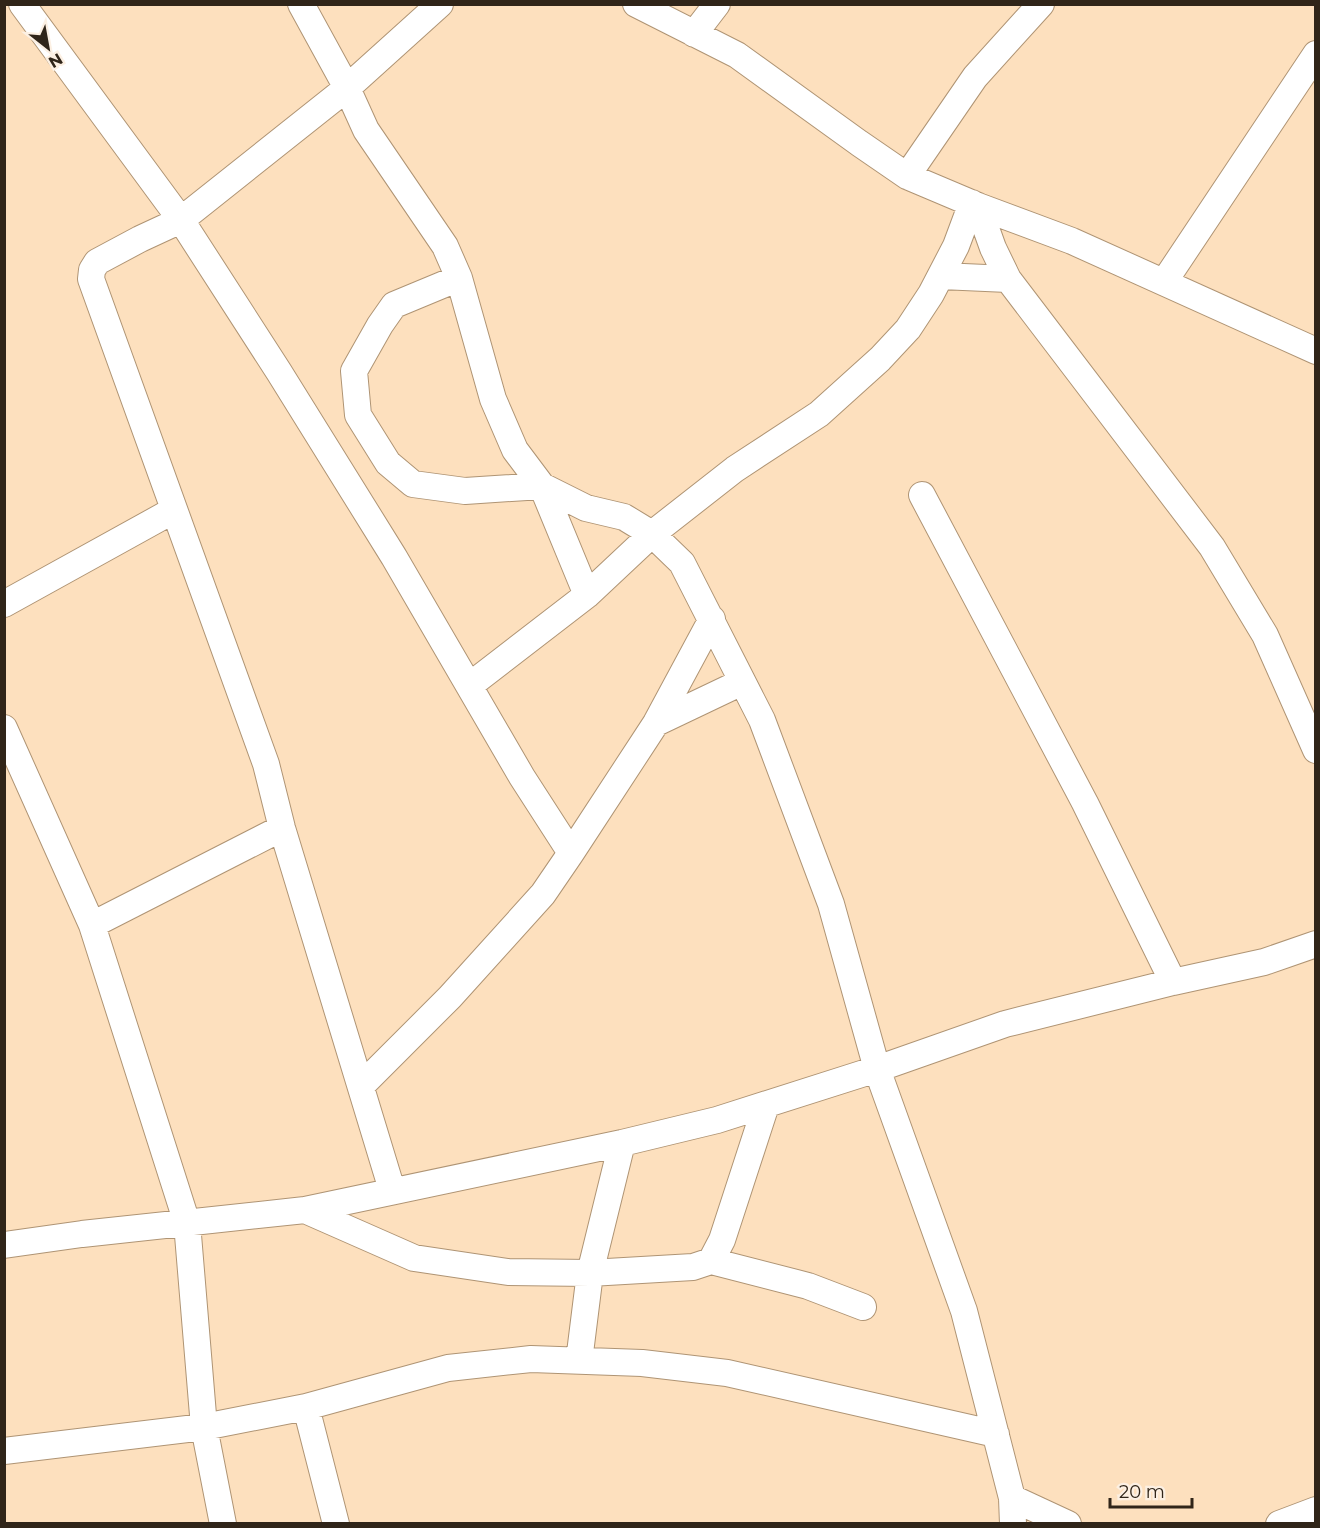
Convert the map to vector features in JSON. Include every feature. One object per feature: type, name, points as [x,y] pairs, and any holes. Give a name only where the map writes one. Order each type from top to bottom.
[{"type":"street","points":[[22,4],[181,220],[388,548],[522,777],[571,854]]},
{"type":"street","points":[[301,4],[347,88],[366,130],[445,246],[459,278],[493,399],[515,450],[542,486],[586,595]]},
{"type":"street","points":[[392,1190],[282,828],[266,764],[91,279],[92,270],[97,262],[181,220],[347,88],[440,4]]},
{"type":"street","points":[[636,4],[737,55],[907,176],[975,205],[1072,241],[1316,351]]},
{"type":"street","points":[[694,34],[717,4]]},
{"type":"street","points":[[907,176],[975,76],[1041,4]]},
{"type":"street","points":[[1164,282],[1316,54]]},
{"type":"street","points":[[469,686],[586,595],[652,534],[735,469],[819,414],[880,359],[909,329],[941,276],[975,205]]},
{"type":"street","points":[[975,205],[1008,279],[1212,547],[1265,635],[1316,750]]},
{"type":"street","points":[[941,276],[1008,279]]},
{"type":"street","points":[[459,278],[393,305],[354,371],[358,415],[388,463],[413,484],[465,491],[542,486],[586,508],[624,518],[652,534],[682,562],[762,720],[831,904],[877,1069],[964,1311],[1012,1498],[1013,1524]]},
{"type":"street","points":[[922,495],[1085,803],[1173,982]]},
{"type":"street","points":[[4,604],[174,510]]},
{"type":"street","points":[[361,1086],[458,988],[543,894],[656,723],[712,620]]},
{"type":"street","points":[[656,723],[742,681]]},
{"type":"street","points":[[4,728],[92,925],[187,1223],[204,1427],[223,1524]]},
{"type":"street","points":[[92,925],[282,828]]},
{"type":"street","points":[[4,1245],[82,1234],[305,1210],[622,1143],[717,1120],[766,1105],[877,1069],[1005,1023],[1264,962],[1316,944]]},
{"type":"street","points":[[711,1261],[722,1240],[766,1105]]},
{"type":"street","points":[[579,1361],[590,1273],[622,1143]]},
{"type":"street","points":[[305,1210],[414,1258],[508,1272],[590,1273],[693,1267],[711,1261],[808,1286],[863,1307]]},
{"type":"street","points":[[4,1451],[204,1427],[306,1407],[448,1368],[531,1359],[642,1363],[727,1373],[996,1434]]},
{"type":"street","points":[[306,1407],[336,1524]]},
{"type":"street","points":[[1012,1498],[1068,1524]]},
{"type":"street","points":[[1279,1524],[1316,1510]]}]
